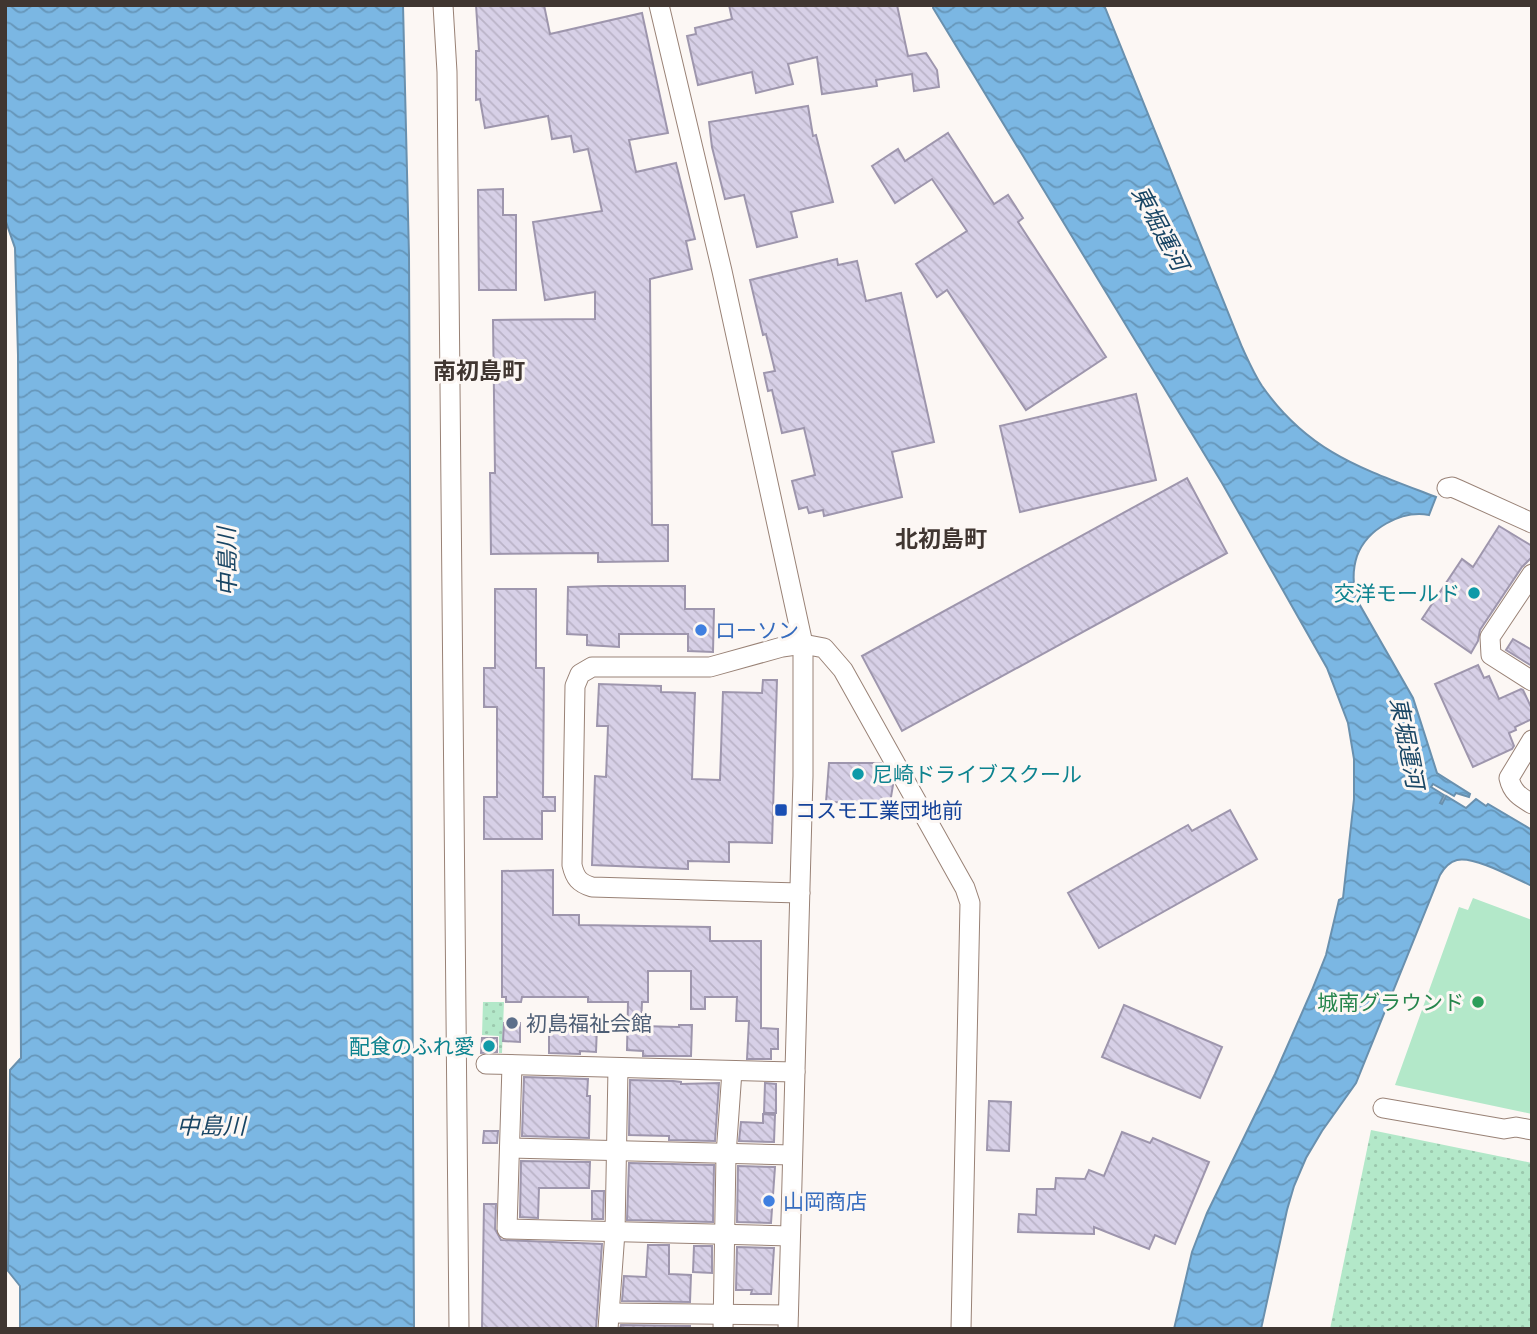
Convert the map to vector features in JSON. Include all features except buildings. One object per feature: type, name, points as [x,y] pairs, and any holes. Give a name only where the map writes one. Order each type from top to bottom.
[{"type":"street","points":[[443,5],[447,72],[459,1329]]},
{"type":"street","points":[[618,1068],[615,1232],[610,1321],[788,1322],[800,893],[803,644],[722,271],[659,5]]},
{"type":"street","points":[[1447,488],[1459,489],[1532,523]]},
{"type":"street","points":[[1532,574],[1490,637],[1491,655],[1532,681]]},
{"type":"street","points":[[800,893],[592,887],[582,884],[575,876],[572,865],[575,686],[580,674],[592,667],[710,667],[782,647],[803,644],[824,648],[843,670],[965,888],[970,903],[961,1329]]},
{"type":"street","points":[[1532,740],[1509,778],[1517,795],[1532,804]]},
{"type":"street","points":[[485,1064],[794,1072]]},
{"type":"street","points":[[512,1065],[508,1229],[790,1236]]},
{"type":"street","points":[[724,1321],[726,1155],[732,1071]]},
{"type":"street","points":[[1384,1108],[1504,1129],[1516,1126],[1532,1130]]},
{"type":"street","points":[[510,1148],[792,1155]]},
{"type":"green space","name":"城南グラウンド","points":[[1473,898],[1532,920],[1532,1114],[1395,1085],[1459,907],[1468,910]]},
{"type":"green space","points":[[483,1002],[504,1002],[502,1053],[499,1053],[499,1036],[482,1035]]},
{"type":"green space","points":[[1371,1130],[1532,1163],[1532,1329],[1330,1329]]},
{"type":"water","name":"中島川","points":[[5,5],[403,5],[409,255],[414,1329],[20,1329],[20,1286],[8,1271],[10,1070],[21,1058],[18,355],[15,248],[5,219]]},
{"type":"water","name":"東堀運河","points":[[934,5],[1104,5],[1242,347],[1262,386],[1280,409],[1318,443],[1361,467],[1436,497],[1429,515],[1407,516],[1377,530],[1362,546],[1354,567],[1357,600],[1413,698],[1437,773],[1470,794],[1469,797],[1456,793],[1454,796],[1433,784],[1431,787],[1444,795],[1440,803],[1442,804],[1446,796],[1466,808],[1476,799],[1532,830],[1532,886],[1474,861],[1452,862],[1440,875],[1356,1083],[1322,1131],[1294,1186],[1261,1329],[1174,1329],[1192,1252],[1207,1213],[1275,1074],[1312,990],[1326,955],[1339,900],[1343,898],[1354,799],[1354,759],[1348,723],[1327,668],[1222,483],[933,8]]},
{"type":"place","name":"交洋モールド","points":[[1474,593]]},
{"type":"place","name":"ローソン","points":[[701,630]]},
{"type":"place","name":"尼崎ドライブスクール","points":[[858,774]]},
{"type":"place","name":"コスモ工業団地前","points":[[781,810]]},
{"type":"place","name":"城南グラウンド","points":[[1478,1002]]},
{"type":"place","name":"初島福祉会館","points":[[512,1023]]},
{"type":"place","name":"配食のふれ愛","points":[[489,1046]]},
{"type":"place","name":"山岡商店","points":[[769,1201]]},
{"type":"district","name":"南初島町","points":[[479,371]]},
{"type":"district","name":"北初島町","points":[[941,539]]}]
